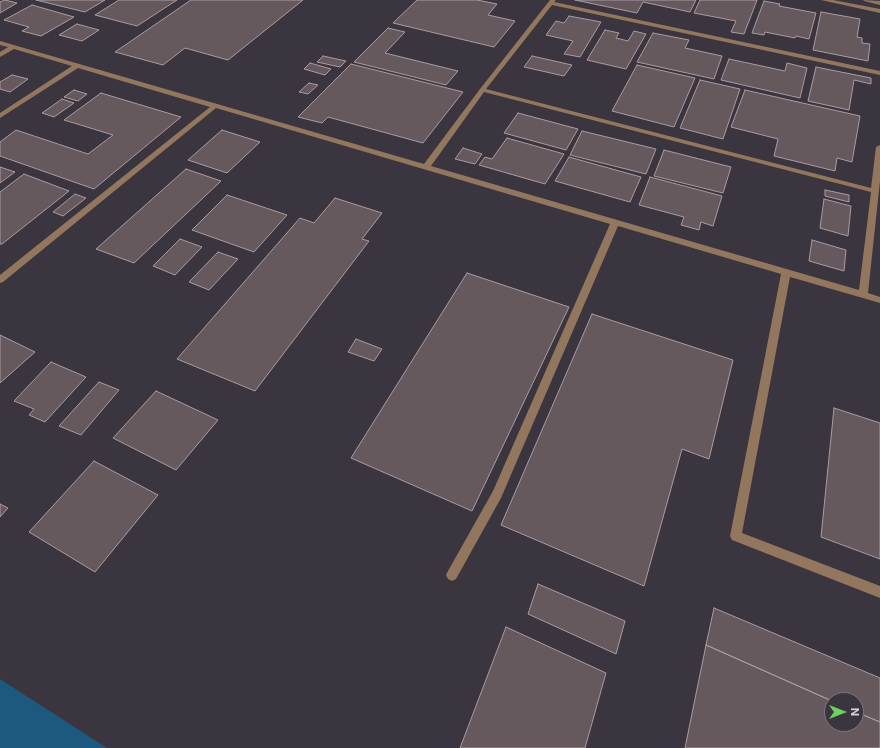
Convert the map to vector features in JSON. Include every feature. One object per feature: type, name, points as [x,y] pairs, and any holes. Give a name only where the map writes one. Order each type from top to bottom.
[{"type":"street","points":[[824,0],[880,11]]},
{"type":"street","points":[[866,0],[880,3]]},
{"type":"street","points":[[426,166],[482,90],[552,2],[880,73]]},
{"type":"street","points":[[0,43],[426,166],[880,300]]},
{"type":"street","points":[[0,55],[13,47]]},
{"type":"street","points":[[0,116],[77,66]]},
{"type":"street","points":[[482,90],[875,191]]},
{"type":"street","points":[[0,280],[216,105]]},
{"type":"street","points":[[863,295],[880,147]]},
{"type":"street","points":[[452,575],[497,494],[615,223]]},
{"type":"street","points":[[786,273],[736,536],[880,592]]},
{"type":"water","points":[[0,679],[107,748],[0,748]]},
{"type":"building","points":[[5,0],[17,3],[0,13],[0,2]]},
{"type":"building","points":[[36,0],[105,0],[85,12]]},
{"type":"building","points":[[119,0],[177,0],[137,26],[95,15]]},
{"type":"building","points":[[191,0],[303,0],[228,60],[185,48],[163,65],[115,52]]},
{"type":"building","points":[[417,0],[477,0],[497,4],[488,15],[515,21],[494,47],[393,23]]},
{"type":"building","points":[[575,0],[696,0],[690,12],[643,2],[637,13]]},
{"type":"building","points":[[700,0],[757,0],[744,34],[731,32],[736,21],[694,13]]},
{"type":"building","points":[[764,1],[780,4],[779,6],[816,13],[809,39],[796,36],[795,38],[765,32],[764,35],[752,33]]},
{"type":"building","points":[[32,5],[74,17],[41,36],[22,31],[29,27],[4,20]]},
{"type":"building","points":[[821,12],[860,19],[857,37],[862,38],[862,43],[870,44],[868,61],[813,50]]},
{"type":"building","points":[[569,16],[601,22],[580,57],[564,54],[573,41],[546,35],[556,21],[564,23]]},
{"type":"building","points":[[77,24],[99,30],[82,41],[59,35]]},
{"type":"building","points":[[388,28],[405,32],[385,53],[458,71],[446,85],[354,62]]},
{"type":"building","points":[[605,30],[619,33],[616,38],[628,41],[634,31],[646,34],[626,69],[587,60]]},
{"type":"building","points":[[653,33],[689,40],[685,48],[722,56],[714,79],[637,62]]},
{"type":"building","points":[[323,56],[346,61],[340,67],[317,62]]},
{"type":"building","points":[[532,56],[572,65],[564,76],[524,67]]},
{"type":"building","points":[[729,59],[785,71],[787,63],[807,68],[800,98],[721,80]]},
{"type":"building","points":[[310,63],[331,69],[325,75],[304,69]]},
{"type":"building","points":[[351,64],[463,92],[423,143],[328,117],[322,123],[298,117]]},
{"type":"building","points":[[637,65],[695,78],[674,127],[612,111]]},
{"type":"building","points":[[816,67],[871,78],[871,84],[854,80],[849,110],[808,101]]},
{"type":"building","points":[[12,75],[28,79],[10,92],[0,89],[0,82]]},
{"type":"building","points":[[700,80],[740,89],[723,139],[680,128]]},
{"type":"building","points":[[309,83],[318,85],[308,94],[299,92]]},
{"type":"building","points":[[74,90],[87,94],[78,101],[64,97]]},
{"type":"building","points":[[745,90],[860,116],[852,162],[837,158],[835,171],[774,156],[778,139],[731,127]]},
{"type":"building","points":[[101,93],[181,117],[94,189],[0,156],[0,142],[16,130],[88,154],[113,135],[64,120]]},
{"type":"building","points":[[62,99],[74,103],[54,117],[42,113]]},
{"type":"building","points":[[518,113],[578,129],[566,150],[504,133]]},
{"type":"building","points":[[222,130],[260,142],[227,173],[188,160]]},
{"type":"building","points":[[582,131],[656,149],[646,174],[570,155]]},
{"type":"building","points":[[507,138],[564,154],[545,184],[479,165],[485,157],[492,159]]},
{"type":"building","points":[[463,148],[482,154],[475,164],[455,159]]},
{"type":"building","points":[[664,150],[731,167],[723,193],[654,176]]},
{"type":"building","points":[[569,157],[641,177],[630,202],[555,181]]},
{"type":"building","points":[[0,167],[15,172],[0,183]]},
{"type":"building","points":[[186,169],[221,181],[134,263],[96,249]]},
{"type":"building","points":[[24,174],[69,191],[2,244],[0,244],[0,192]]},
{"type":"building","points":[[650,177],[722,196],[713,226],[701,222],[699,230],[681,225],[684,217],[639,205]]},
{"type":"building","points":[[825,190],[849,195],[849,202],[825,196]]},
{"type":"building","points":[[75,194],[86,198],[63,216],[53,212]]},
{"type":"building","points":[[227,195],[287,215],[254,252],[192,230]]},
{"type":"building","points":[[335,198],[382,213],[362,239],[369,241],[255,391],[177,359],[300,218],[314,223]]},
{"type":"building","points":[[824,199],[851,206],[848,236],[820,228]]},
{"type":"building","points":[[180,239],[202,247],[175,275],[153,266]]},
{"type":"building","points":[[812,240],[846,250],[844,271],[809,261]]},
{"type":"building","points":[[218,252],[238,259],[209,290],[189,282]]},
{"type":"building","points":[[467,273],[569,307],[472,511],[351,458]]},
{"type":"building","points":[[592,314],[733,360],[709,459],[682,449],[644,586],[501,525]]},
{"type":"building","points":[[0,335],[35,352],[0,383]]},
{"type":"building","points":[[356,339],[382,349],[374,361],[348,352]]},
{"type":"building","points":[[51,362],[86,377],[45,422],[29,415],[34,409],[14,401]]},
{"type":"building","points":[[99,382],[119,390],[81,435],[59,426]]},
{"type":"building","points":[[156,391],[218,420],[176,470],[113,438]]},
{"type":"building","points":[[834,408],[880,423],[880,559],[821,537]]},
{"type":"building","points":[[94,461],[158,495],[95,572],[29,532]]},
{"type":"building","points":[[0,504],[8,508],[0,517]]},
{"type":"building","points":[[538,584],[625,621],[616,654],[528,614]]},
{"type":"building","points":[[714,608],[880,678],[880,722],[864,715],[864,692],[824,692],[824,697],[706,645]]},
{"type":"building","points":[[506,627],[606,673],[585,748],[460,748]]},
{"type":"building","points":[[706,645],[824,697],[824,732],[864,732],[864,715],[880,722],[880,748],[685,748]]}]
